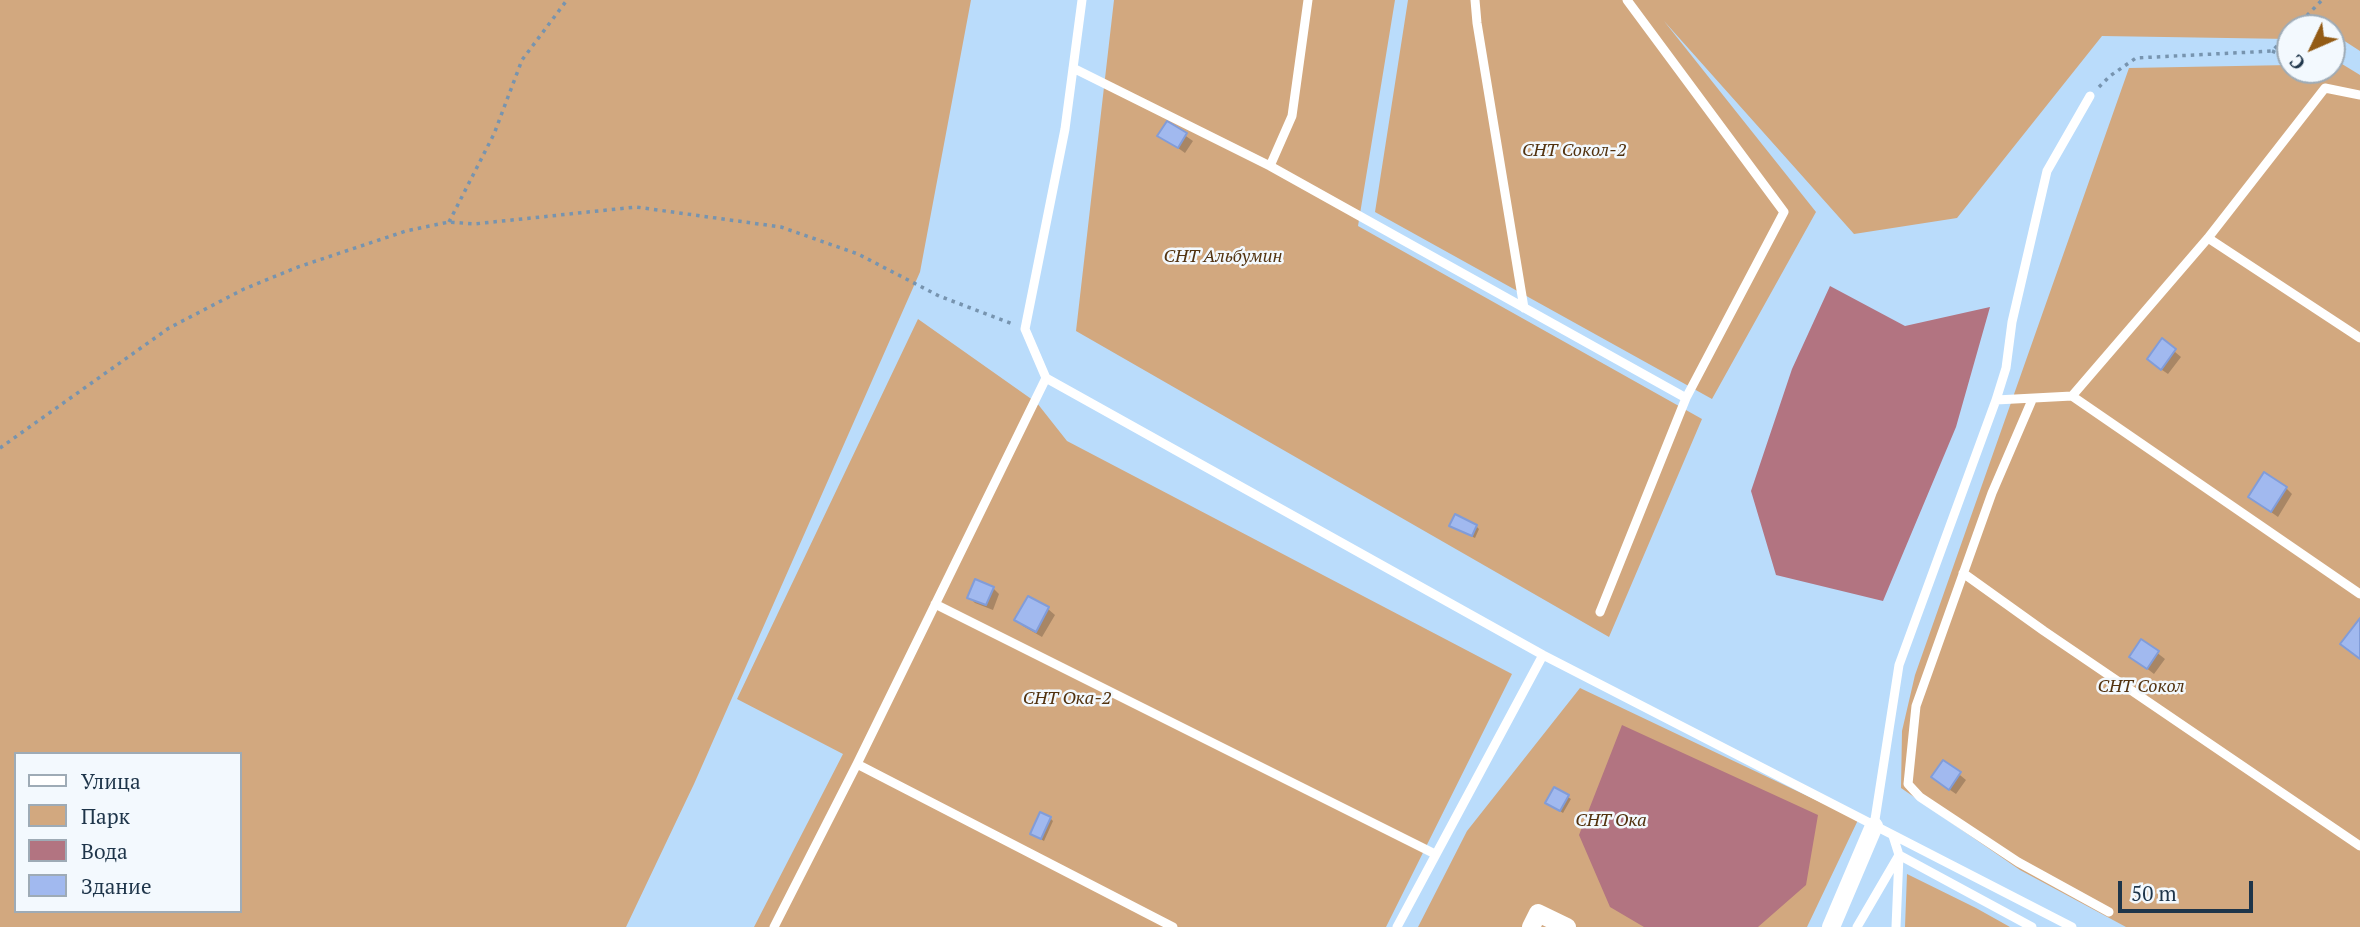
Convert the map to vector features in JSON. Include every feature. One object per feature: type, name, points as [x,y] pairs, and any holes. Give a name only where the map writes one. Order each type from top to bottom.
[{"type":"street","points":[[1831,927],[1874,826]]},
{"type":"street","points":[[1531,927],[1538,912],[1567,927]]},
{"type":"lane","points":[[1082,0],[1065,129],[1025,329],[1046,378],[1543,655],[2072,927]]},
{"type":"lane","points":[[1270,166],[1292,116],[1308,0]]},
{"type":"lane","points":[[1475,0],[1524,307]]},
{"type":"lane","points":[[1600,612],[1686,398],[1784,212],[1627,0]]},
{"type":"lane","points":[[1073,68],[1270,166],[1686,398]]},
{"type":"lane","points":[[2072,396],[2208,238],[2325,88],[2360,95]]},
{"type":"lane","points":[[1874,826],[1899,665],[2006,368],[2012,322],[2047,171],[2090,96]]},
{"type":"lane","points":[[2208,238],[2360,338]]},
{"type":"lane","points":[[774,927],[1046,378]]},
{"type":"lane","points":[[1996,400],[2072,396],[2360,594]]},
{"type":"lane","points":[[2032,400],[1997,480],[1916,706],[1908,784],[1920,797],[2018,862],[2109,912]]},
{"type":"lane","points":[[1962,573],[2360,846]]},
{"type":"lane","points":[[935,604],[1435,854]]},
{"type":"lane","points":[[1397,927],[1543,655]]},
{"type":"lane","points":[[857,764],[1173,927]]},
{"type":"lane","points":[[1893,836],[1899,855],[1896,927]]},
{"type":"lane","points":[[1857,927],[1899,855]]},
{"type":"lane","points":[[1899,855],[2032,927]]},
{"type":"path","points":[[449,222],[494,134],[522,60],[567,0]]},
{"type":"path","points":[[2308,14],[2322,0]]},
{"type":"path","points":[[2272,51],[2276,47]]},
{"type":"path","points":[[2090,96],[2110,76],[2136,58],[2276,53]]},
{"type":"path","points":[[0,448],[169,328],[244,289],[298,267],[380,240],[449,222],[474,224],[636,207],[781,227],[858,254],[939,296],[1025,329]]},
{"type":"green space","points":[[0,0],[971,0],[920,272],[694,784],[626,927],[0,927]]},
{"type":"green space","name":"СНТ Альбумин","points":[[1114,0],[1395,0],[1358,226],[1702,419],[1609,637],[1076,331]]},
{"type":"green space","name":"СНТ Сокол-2","points":[[1408,0],[2360,0],[2360,51],[2346,42],[2346,14],[2276,14],[2276,39],[2102,36],[1957,218],[1854,234],[1664,21],[1816,212],[1712,399],[1375,212]]},
{"type":"green space","name":"СНТ Сокол","points":[[2276,65],[2276,84],[2346,84],[2346,66],[2360,75],[2360,927],[2126,927],[2020,870],[1901,788],[1902,731],[1915,675],[2129,68]]},
{"type":"green space","name":"СНТ Ока-2","points":[[918,319],[1037,403],[1067,441],[1512,674],[1386,927],[754,927],[843,754],[737,699]]},
{"type":"green space","name":"СНТ Ока","points":[[1580,688],[1858,820],[1807,927],[1418,927],[1467,831]]},
{"type":"green space","points":[[1907,874],[1976,908],[2010,927],[1905,927]]},
{"type":"water","points":[[1830,286],[1905,326],[1990,307],[1956,427],[1883,601],[1776,575],[1751,491],[1792,369]]},
{"type":"water","points":[[1622,725],[1818,815],[1806,885],[1758,927],[1644,927],[1610,907],[1579,835]]},
{"type":"building","points":[[1167,121],[1187,133],[1178,148],[1157,136]]},
{"type":"building","points":[[2162,338],[2176,349],[2161,370],[2147,359]]},
{"type":"building","points":[[2264,472],[2287,487],[2271,512],[2248,497]]},
{"type":"building","points":[[1455,514],[1477,525],[1472,536],[1449,526]]},
{"type":"building","points":[[975,579],[994,587],[986,605],[967,598]]},
{"type":"building","points":[[1028,596],[1049,607],[1036,632],[1014,620]]},
{"type":"building","points":[[2360,618],[2360,659],[2340,644]]},
{"type":"building","points":[[2141,639],[2159,651],[2147,669],[2129,657]]},
{"type":"building","points":[[1943,760],[1961,772],[1949,790],[1931,777]]},
{"type":"building","points":[[1554,787],[1569,795],[1560,811],[1545,803]]},
{"type":"building","points":[[1040,812],[1051,817],[1041,839],[1030,834]]}]
